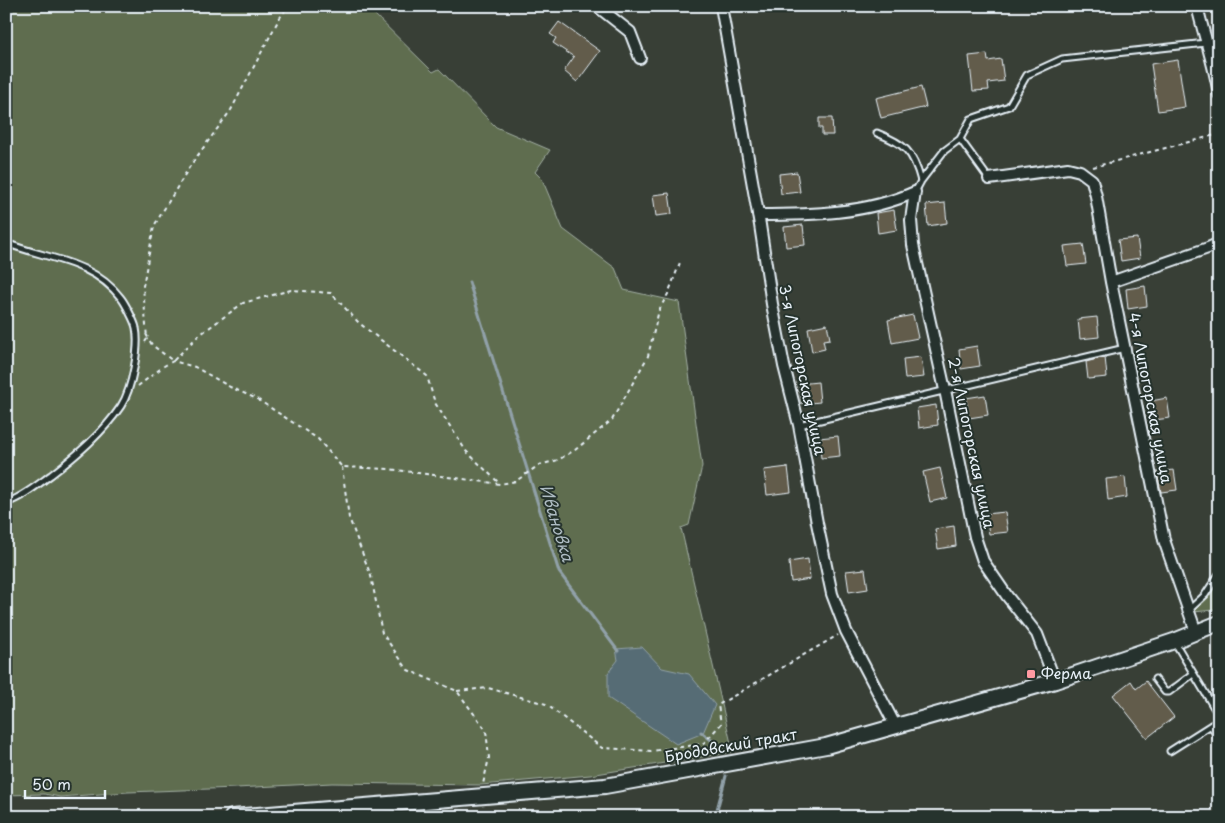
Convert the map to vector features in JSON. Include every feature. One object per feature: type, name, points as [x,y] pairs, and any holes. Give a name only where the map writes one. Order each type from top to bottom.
[{"type":"street","points":[[598,6],[630,32],[640,58]]},
{"type":"street","name":"3-я Липогорская улица","points":[[721,6],[781,348],[799,425],[832,594],[846,631],[896,727]]},
{"type":"street","points":[[1197,6],[1215,70],[1219,94]]},
{"type":"street","points":[[989,179],[1068,168],[1080,170]]},
{"type":"street","name":"4-я Липогорская улица","points":[[1080,170],[1092,180],[1164,540],[1196,632]]},
{"type":"street","points":[[758,215],[798,215],[872,207],[915,192]]},
{"type":"street","name":"2-я Липогорская улица","points":[[915,192],[911,220],[913,245],[975,537],[983,560],[1007,596],[1037,634],[1056,681]]},
{"type":"street","points":[[1111,282],[1219,243]]},
{"type":"street","name":"Бродовский тракт","points":[[232,817],[605,786],[826,746],[1056,681],[1174,641],[1219,622]]},
{"type":"lane","points":[[915,192],[944,151],[960,139],[971,119],[1009,106],[1027,75],[1062,59],[1206,43]]},
{"type":"lane","points":[[877,133],[898,141],[910,154],[917,167],[921,181]]},
{"type":"lane","points":[[960,139],[989,179]]},
{"type":"lane","points":[[6,243],[26,251],[64,260],[96,275],[121,298],[136,328],[136,364],[122,404],[93,441],[17,499],[6,503]]},
{"type":"lane","points":[[799,425],[1125,348]]},
{"type":"lane","points":[[1188,610],[1205,595],[1219,574]]},
{"type":"lane","points":[[1174,641],[1219,716]]},
{"type":"lane","points":[[1155,679],[1165,692],[1169,692],[1193,674]]},
{"type":"lane","points":[[1170,751],[1219,720]]},
{"type":"lane","points":[[1211,725],[1219,740]]},
{"type":"path","points":[[136,364],[147,339],[143,286],[154,226],[190,166],[231,110],[279,19],[288,6]]},
{"type":"path","points":[[1080,170],[1219,134]]},
{"type":"path","points":[[342,467],[388,469],[500,484],[516,481],[539,465],[558,460],[575,450],[612,420],[648,356],[659,310],[668,294],[681,260]]},
{"type":"path","points":[[122,404],[138,385],[173,361],[198,336],[243,303],[290,290],[331,293],[359,322],[427,376],[435,404],[466,451],[500,484]]},
{"type":"path","points":[[146,334],[152,344],[173,361],[195,367],[230,387],[257,399],[318,440],[342,467],[349,518],[371,576],[382,633],[408,670],[457,691],[488,688],[546,704],[602,748],[650,751],[703,744],[721,724],[718,705],[846,631]]},
{"type":"path","points":[[457,691],[486,730],[489,758],[479,796]]},
{"type":"green space","points":[[6,6],[366,6],[433,72],[439,69],[496,127],[550,150],[535,172],[542,179],[563,229],[615,268],[624,290],[679,302],[702,466],[689,525],[681,528],[733,752],[590,775],[481,785],[332,783],[60,797],[44,794],[6,795]]},
{"type":"green space","points":[[1219,573],[1219,608],[1193,612],[1208,583]]},
{"type":"water","points":[[642,647],[662,668],[689,674],[715,705],[703,733],[676,744],[608,698],[608,673],[618,660],[616,649]]},
{"type":"building","points":[[559,22],[600,51],[577,82],[564,71],[574,57],[553,43],[556,38],[550,34]]},
{"type":"building","points":[[987,54],[988,61],[1001,59],[1004,81],[988,83],[989,90],[973,91],[969,56]]},
{"type":"building","points":[[1178,60],[1185,107],[1158,111],[1151,64]]},
{"type":"building","points":[[921,87],[926,107],[881,118],[876,98]]},
{"type":"building","points":[[819,118],[832,118],[833,135],[822,135],[822,128],[819,128]]},
{"type":"building","points":[[797,172],[800,192],[781,194],[779,174]]},
{"type":"building","points":[[669,193],[672,214],[656,216],[653,195]]},
{"type":"building","points":[[945,203],[947,223],[928,226],[926,205]]},
{"type":"building","points":[[894,210],[897,230],[878,233],[876,213]]},
{"type":"building","points":[[803,225],[805,245],[786,247],[784,227]]},
{"type":"building","points":[[1137,238],[1140,258],[1121,261],[1118,240]]},
{"type":"building","points":[[1083,244],[1086,264],[1067,266],[1064,246]]},
{"type":"building","points":[[1145,286],[1147,306],[1128,309],[1126,289]]},
{"type":"building","points":[[913,315],[918,338],[892,343],[888,320]]},
{"type":"building","points":[[1097,317],[1099,337],[1080,339],[1078,319]]},
{"type":"building","points":[[827,324],[830,339],[823,340],[825,349],[812,352],[808,328]]},
{"type":"building","points":[[977,346],[980,366],[961,369],[959,349]]},
{"type":"building","points":[[921,357],[924,377],[905,379],[903,359]]},
{"type":"building","points":[[1105,357],[1107,377],[1088,379],[1086,362]]},
{"type":"building","points":[[818,382],[820,402],[802,404],[799,384]]},
{"type":"building","points":[[985,395],[988,415],[969,418],[966,398]]},
{"type":"building","points":[[1167,398],[1170,418],[1154,420],[1151,401]]},
{"type":"building","points":[[936,405],[938,425],[919,428],[917,408]]},
{"type":"building","points":[[838,436],[840,456],[821,458],[819,438]]},
{"type":"building","points":[[788,467],[791,492],[767,495],[764,470]]},
{"type":"building","points":[[940,468],[947,498],[930,502],[923,472]]},
{"type":"building","points":[[1174,470],[1177,490],[1161,492],[1157,472]]},
{"type":"building","points":[[1125,477],[1127,497],[1108,500],[1106,479]]},
{"type":"building","points":[[1005,512],[1008,532],[989,534],[986,514]]},
{"type":"building","points":[[954,526],[956,546],[938,549],[935,529]]},
{"type":"building","points":[[808,559],[810,579],[791,582],[789,562]]},
{"type":"building","points":[[865,569],[868,589],[849,592],[846,571]]},
{"type":"building","points":[[1131,681],[1136,689],[1146,681],[1174,717],[1147,738],[1113,695]]},
{"type":"waterway","name":"Ивановка","points":[[469,282],[559,572],[618,651]]},
{"type":"waterway","name":"Ивановка","points":[[701,732],[720,747]]},
{"type":"waterway","name":"Ивановка","points":[[715,817],[726,776]]},
{"type":"place","name":"Ферма","points":[[1031,674]]}]
